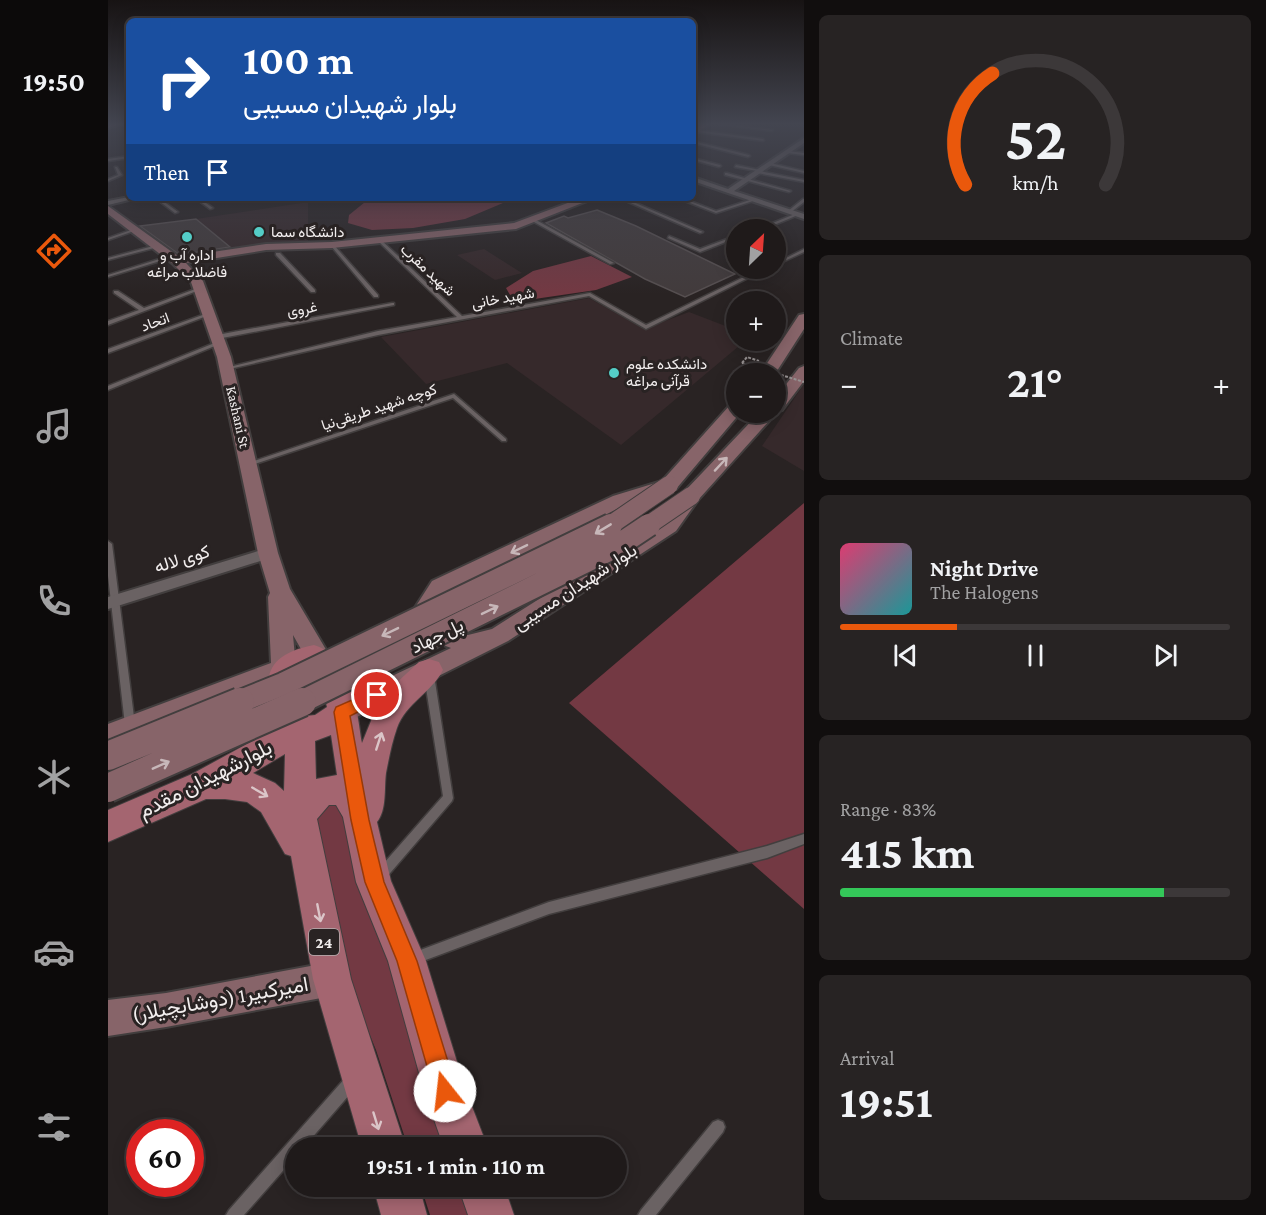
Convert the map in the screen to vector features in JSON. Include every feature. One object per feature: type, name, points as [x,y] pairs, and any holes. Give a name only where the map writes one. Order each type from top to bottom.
[{"type":"main road","points":[[177,262],[266,247],[332,245],[516,226],[582,201]]},
{"type":"main road","name":"Kashani St","points":[[108,209],[197,280],[227,369],[268,553],[279,590],[284,669]]},
{"type":"main road","points":[[177,262],[278,254],[306,247]]},
{"type":"main road","points":[[774,363],[804,318]]},
{"type":"main road","points":[[786,394],[804,371]]},
{"type":"main road","points":[[500,635],[468,644],[436,633],[425,609],[440,587],[620,500],[669,485],[726,419]]},
{"type":"main road","name":"بلوار شهیدان مسیبی","points":[[342,712],[500,635],[669,526],[692,496],[760,423]]},
{"type":"main road","name":"پل جهاد","points":[[108,756],[283,684],[602,531],[669,485]]},
{"type":"main road","name":"پل جهاد","points":[[108,788],[297,704],[619,545],[692,496]]},
{"type":"main road","points":[[279,590],[332,677],[341,704],[359,813],[372,872],[407,961],[445,1091],[462,1137]]},
{"type":"main road","points":[[119,732],[284,669],[292,662],[302,658],[319,658]]},
{"type":"main road","name":"24","points":[[284,669],[280,683],[294,724],[300,730],[300,817],[332,979],[381,1137]]},
{"type":"main road","points":[[372,872],[367,805],[373,765],[381,736],[389,712],[407,690],[429,670]]},
{"type":"main road","points":[[300,730],[321,727],[342,712]]},
{"type":"main road","name":"بلوارشهیدان مقدم","points":[[108,826],[203,785],[300,730]]},
{"type":"main road","points":[[203,785],[233,783],[259,789],[282,811],[311,871]]},
{"type":"main road","points":[[300,817],[311,799],[324,791],[335,789],[345,791],[359,813]]},
{"type":"main road","name":"امیرکبیر1 (دوشابچیلار)","points":[[108,1018],[166,1010],[332,979]]},
{"type":"main road","points":[[399,1197],[404,1215]]},
{"type":"main road","points":[[485,1197],[491,1215]]},
{"type":"street","points":[[698,181],[796,215]]},
{"type":"street","points":[[729,191],[745,181]]},
{"type":"street","points":[[108,203],[126,200]]},
{"type":"street","name":"کوی لاله","points":[[111,602],[268,553]]},
{"type":"lane","points":[[749,181],[789,191]]},
{"type":"lane","points":[[687,201],[716,212],[754,200]]},
{"type":"lane","points":[[796,215],[804,200]]},
{"type":"lane","points":[[161,201],[176,212]]},
{"type":"lane","points":[[201,201],[211,208]]},
{"type":"lane","points":[[628,201],[701,232]]},
{"type":"lane","points":[[535,220],[612,262]]},
{"type":"lane","points":[[108,239],[135,230]]},
{"type":"lane","points":[[669,237],[700,251],[726,241]]},
{"type":"lane","name":"شهید مقرب","points":[[379,240],[461,318]]},
{"type":"lane","points":[[332,245],[376,296]]},
{"type":"lane","points":[[108,259],[157,246]]},
{"type":"lane","points":[[786,259],[804,250]]},
{"type":"lane","points":[[278,254],[313,291]]},
{"type":"lane","points":[[108,276],[177,262]]},
{"type":"lane","name":"شهید خانی","points":[[227,369],[378,333],[590,294],[646,327],[744,279]]},
{"type":"lane","points":[[108,323],[200,289]]},
{"type":"lane","points":[[116,292],[143,310]]},
{"type":"lane","name":"غروی","points":[[108,388],[218,340],[392,304]]},
{"type":"lane","name":"اتحاد","points":[[108,351],[210,314]]},
{"type":"lane","name":"کوچه شهید طریقی‌نیا","points":[[249,464],[454,396],[504,440]]},
{"type":"lane","points":[[108,544],[119,732]]},
{"type":"lane","points":[[372,872],[448,798],[429,670]]},
{"type":"lane","points":[[407,961],[549,908],[766,852],[804,839]]},
{"type":"lane","points":[[234,1215],[360,1072]]},
{"type":"lane","points":[[646,1215],[718,1127]]},
{"type":"path","points":[[747,357],[742,363],[804,382]]},
{"type":"shaded area","points":[[366,201],[505,201],[465,219],[413,228],[372,230],[348,223],[349,215]]},
{"type":"shaded area","name":"دانشگاه سما","points":[[308,202],[308,244],[232,248],[196,219]]},
{"type":"shaded area","points":[[484,249],[522,273],[495,280],[457,255]]},
{"type":"shaded area","points":[[591,256],[632,277],[596,290],[514,302],[506,288],[533,271]]},
{"type":"shaded area","name":"دانشکده علوم قرآنی مراغه","points":[[589,298],[644,329],[689,312],[726,326],[726,351],[733,351],[621,445],[507,363],[426,384],[381,337]]},
{"type":"shaded area","points":[[804,384],[804,471],[762,446],[778,423],[786,423],[786,411]]},
{"type":"shaded area","points":[[804,503],[804,909],[569,703]]},
{"type":"shaded area","points":[[342,802],[446,1137],[405,1137],[376,1050],[344,972],[315,810]]},
{"type":"shaded area","points":[[424,1197],[467,1197],[474,1215],[430,1215]]},
{"type":"building","points":[[597,210],[636,226],[726,270],[726,278],[685,297],[645,279],[546,223],[564,216],[568,218]]},
{"type":"building","name":"اداره آب و فاضلاب مراغه","points":[[196,219],[230,247],[180,255],[140,226]]},
{"type":"place","name":"دانشگاه سما","points":[[259,232]]},
{"type":"place","name":"اداره آب و فاضلاب مراغه","points":[[187,237]]},
{"type":"place","name":"دانشکده علوم قرآنی مراغه","points":[[614,373]]},
{"type":"route","points":[[377,695],[342,712],[360,820],[374,882],[407,961],[445,1091]]}]
